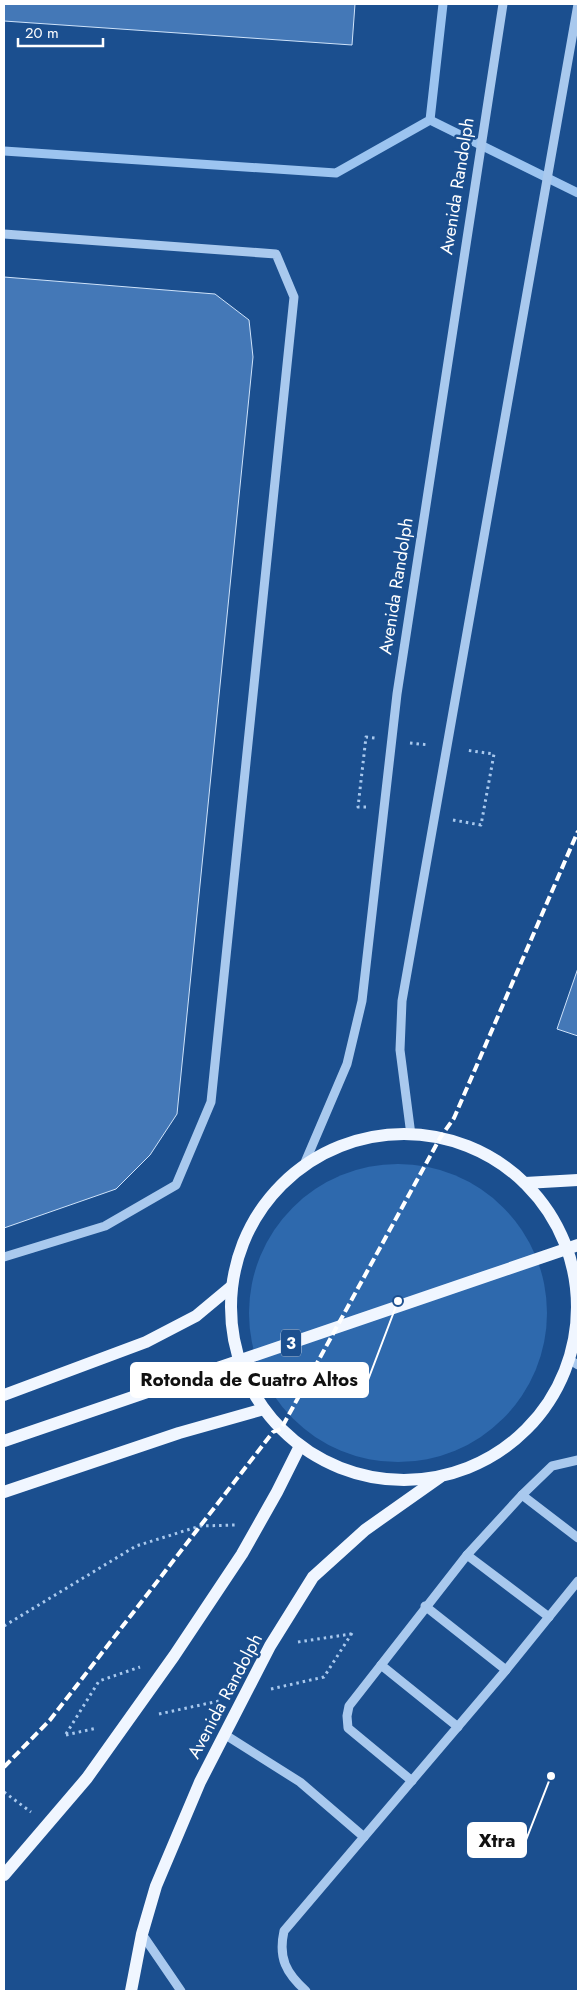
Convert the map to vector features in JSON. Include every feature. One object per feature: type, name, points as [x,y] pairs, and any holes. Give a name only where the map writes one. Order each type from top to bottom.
[{"type":"main road","points":[[411,1135],[440,1138],[470,1148],[500,1163],[525,1183],[550,1212],[567,1246],[577,1284],[578,1322],[574,1363],[550,1401],[521,1435],[484,1461],[441,1476],[404,1480],[367,1476],[332,1464],[300,1446],[264,1409],[247,1381],[236,1350],[231,1318],[232,1286],[240,1252],[255,1219],[277,1191],[303,1167],[337,1148],[374,1138],[411,1135]]},
{"type":"main road","points":[[525,1183],[578,1180]]},
{"type":"main road","name":"3","points":[[4,1441],[578,1245]]},
{"type":"main road","points":[[4,1395],[146,1342],[196,1316],[232,1286]]},
{"type":"main road","points":[[4,1492],[179,1433],[264,1409]]},
{"type":"main road","points":[[4,1875],[87,1778],[174,1656],[242,1554],[300,1446]]},
{"type":"main road","name":"Avenida Randolph","points":[[131,1991],[142,1934],[156,1886],[200,1782],[270,1646],[313,1577],[365,1530],[441,1476]]},
{"type":"street","name":"Avenida Randolph","points":[[303,1167],[347,1064],[362,1001],[397,694],[504,4]]},
{"type":"street","points":[[411,1135],[400,1050],[402,1001],[578,4]]},
{"type":"street","points":[[4,234],[276,254],[294,297],[211,1102],[176,1185],[106,1226],[4,1257]]},
{"type":"street","points":[[412,1781],[348,1728],[349,1706],[425,1606],[467,1555],[522,1495],[552,1466],[578,1460]]},
{"type":"street","points":[[522,1495],[578,1538]]},
{"type":"street","points":[[467,1555],[549,1617]]},
{"type":"street","points":[[306,1991],[286,1968],[280,1947],[284,1930],[458,1727],[578,1581]]},
{"type":"street","points":[[425,1606],[506,1670]]},
{"type":"street","points":[[381,1665],[458,1727]]},
{"type":"street","points":[[224,1734],[300,1782],[364,1836]]},
{"type":"street","points":[[142,1934],[181,1991]]},
{"type":"path","points":[[358,807],[366,737],[371,737]]},
{"type":"path","points":[[435,818],[481,824],[494,754],[488,753]]},
{"type":"path","points":[[4,1626],[136,1546],[200,1526],[259,1523]]},
{"type":"path","points":[[268,1690],[324,1678],[352,1634],[270,1646]]},
{"type":"path","points":[[104,1726],[66,1735],[99,1681],[174,1656]]},
{"type":"path","points":[[153,1716],[220,1701]]},
{"type":"path","points":[[4,1792],[48,1824]]},
{"type":"shaded area","points":[[398,1164],[427,1167],[455,1175],[481,1189],[513,1218],[536,1256],[544,1284],[547,1313],[544,1342],[536,1370],[522,1396],[493,1428],[455,1451],[427,1459],[398,1462],[369,1459],[341,1451],[315,1437],[283,1408],[260,1370],[252,1342],[249,1313],[252,1284],[260,1256],[274,1230],[303,1198],[341,1175],[369,1167]]},
{"type":"building","points":[[4,4],[355,4],[352,45],[4,21]]},
{"type":"building","points":[[4,277],[215,294],[249,320],[253,357],[177,1114],[150,1155],[116,1189],[4,1228]]},
{"type":"building","points":[[578,968],[578,1036],[557,1029]]},
{"type":"waterway","points":[[4,151],[336,173],[430,120],[443,4]]},
{"type":"waterway","points":[[430,120],[578,193]]},
{"type":"railway","points":[[4,1767],[50,1720],[273,1432],[281,1429],[440,1138],[454,1118],[578,831]]},
{"type":"place","name":"Rotonda de Cuatro Altos","points":[[398,1301]]},
{"type":"place","name":"Xtra","points":[[551,1776]]}]
